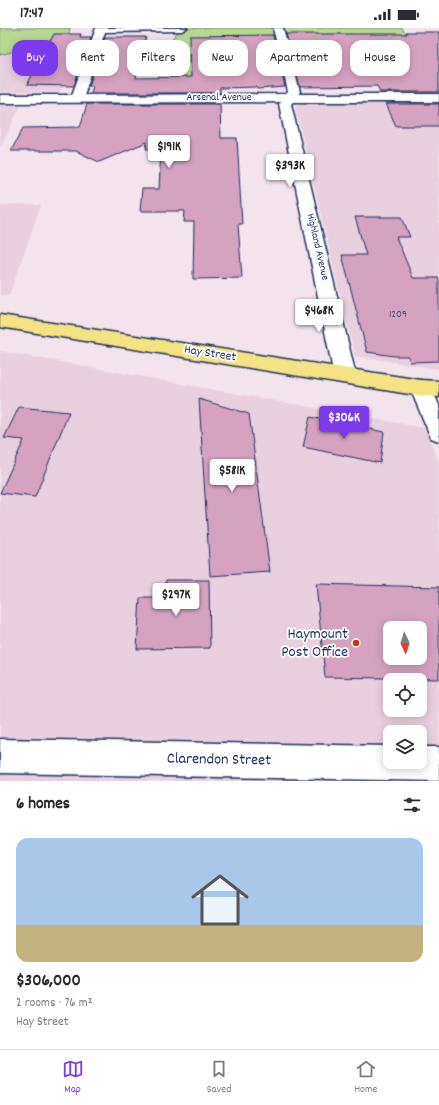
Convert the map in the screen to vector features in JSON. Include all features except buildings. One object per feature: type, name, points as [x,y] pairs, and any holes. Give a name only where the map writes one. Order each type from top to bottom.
[{"type":"main road","name":"Hay Street","points":[[0,321],[345,376],[433,392]]},
{"type":"street","points":[[77,98],[100,29],[182,28]]},
{"type":"street","name":"Highland Avenue","points":[[278,28],[294,92],[285,104],[345,376]]},
{"type":"street","name":"Arsenal Avenue","points":[[0,99],[439,98]]},
{"type":"street","points":[[433,392],[439,432]]},
{"type":"street","name":"Clarendon Street","points":[[0,756],[439,764]]},
{"type":"shaded area","points":[[58,44],[66,44],[66,76],[60,92],[0,92],[0,55],[12,52],[12,76],[58,76]]},
{"type":"shaded area","points":[[305,102],[439,103],[439,369],[355,356],[295,106]]},
{"type":"shaded area","points":[[22,103],[0,147],[0,104]]},
{"type":"shaded area","points":[[0,205],[41,205],[9,296],[0,295]]},
{"type":"shaded area","points":[[0,351],[425,428],[439,463],[439,781],[0,781]]},
{"type":"green space","points":[[0,28],[70,28],[69,33],[51,40],[12,40],[12,52],[0,55]]},
{"type":"green space","points":[[185,28],[402,28],[405,33],[421,42],[410,44],[410,40],[350,40],[350,57],[342,58],[342,40],[256,40],[256,68],[248,69],[248,40],[198,40],[198,76],[200,76],[183,79],[179,76],[190,76],[190,40],[171,40],[177,33]]},
{"type":"place","name":"Haymount Post Office","points":[[356,643]]}]
